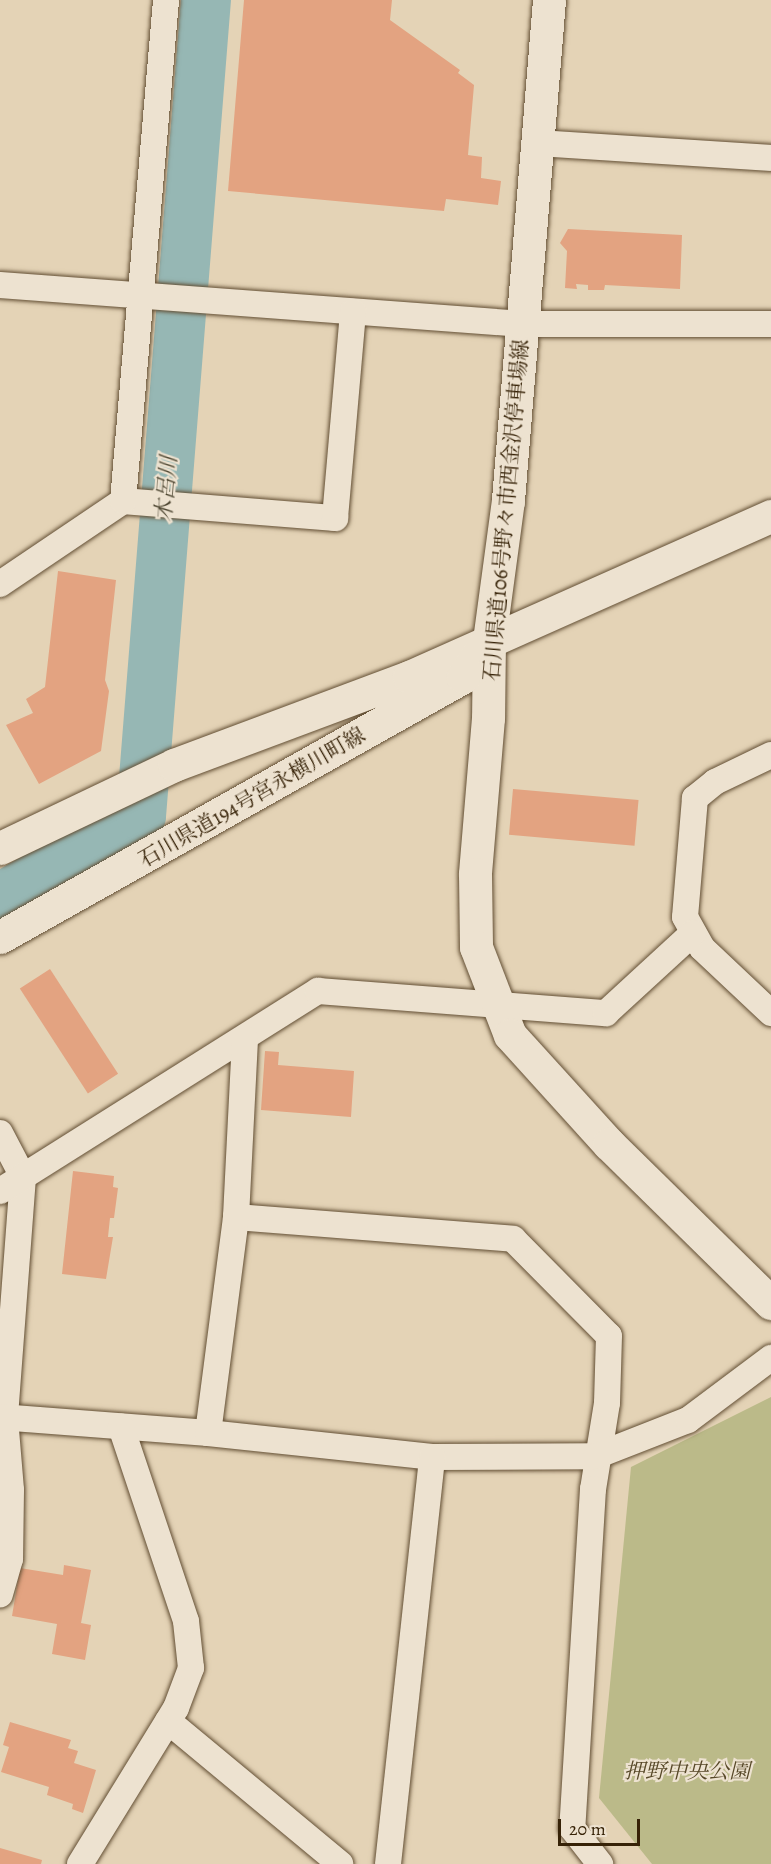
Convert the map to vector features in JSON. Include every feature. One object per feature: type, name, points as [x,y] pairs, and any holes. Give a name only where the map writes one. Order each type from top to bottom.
[{"type":"main road","name":"石川県道106号野々市西金沢停車場線","points":[[549,0],[508,500],[489,640],[488,718],[475,913],[476,947],[495,1003],[510,1035],[609,1144],[771,1303]]},
{"type":"main road","name":"石川県道194号宮永横川町線","points":[[0,848],[174,765],[409,677],[489,640],[555,615],[771,516]]},
{"type":"main road","name":"石川県道194号宮永横川町線","points":[[0,937],[463,677],[489,640]]},
{"type":"street","points":[[130,502],[166,0]]},
{"type":"street","points":[[539,143],[771,158]]},
{"type":"street","points":[[0,285],[524,324],[771,324]]},
{"type":"street","points":[[0,584],[130,502],[335,518],[353,312]]},
{"type":"street","points":[[771,755],[715,782],[695,798],[685,917],[702,948],[771,1013]]},
{"type":"street","points":[[0,1191],[318,991],[606,1013],[693,933]]},
{"type":"street","points":[[208,1433],[236,1217],[245,1039]]},
{"type":"street","points":[[0,1133],[23,1177],[2,1418],[11,1490],[10,1548],[0,1596]]},
{"type":"street","points":[[236,1217],[513,1239],[609,1336],[607,1403],[596,1456],[572,1828],[600,1864]]},
{"type":"street","points":[[2,1418],[208,1433],[432,1456],[596,1456],[688,1420],[771,1358]]},
{"type":"street","points":[[80,1864],[168,1721],[191,1668],[186,1621],[121,1427]]},
{"type":"street","points":[[388,1864],[432,1456]]},
{"type":"street","points":[[168,1721],[340,1864]]},
{"type":"green space","name":"押野中央公園","points":[[771,1397],[771,1864],[652,1864],[599,1798],[631,1467]]},
{"type":"building","points":[[244,0],[392,0],[390,20],[460,70],[458,73],[474,85],[468,155],[482,157],[481,178],[501,181],[498,205],[446,199],[444,211],[228,191]]},
{"type":"building","points":[[568,229],[682,235],[680,289],[605,285],[604,290],[588,290],[588,285],[576,284],[577,289],[565,288],[567,251],[560,243]]},
{"type":"building","points":[[58,571],[116,580],[105,680],[109,691],[101,751],[39,784],[6,725],[33,713],[26,699],[45,687]]},
{"type":"building","points":[[513,789],[639,800],[635,846],[509,835]]},
{"type":"building","points":[[50,969],[118,1074],[88,1093],[20,989]]},
{"type":"building","points":[[265,1051],[279,1052],[278,1065],[354,1071],[351,1117],[261,1110]]},
{"type":"building","points":[[73,1171],[114,1176],[113,1187],[118,1188],[114,1218],[110,1218],[108,1237],[113,1237],[106,1279],[62,1274]]},
{"type":"building","points":[[64,1565],[91,1570],[81,1623],[91,1625],[85,1660],[52,1654],[57,1624],[12,1616],[20,1568],[63,1575]]},
{"type":"building","points":[[10,1722],[71,1740],[68,1748],[78,1751],[74,1763],[96,1770],[83,1813],[72,1809],[73,1804],[47,1795],[49,1787],[1,1772],[9,1747],[3,1745]]},
{"type":"building","points":[[0,1848],[42,1860],[41,1864],[0,1864]]},
{"type":"waterway","name":"木呂川","points":[[0,898],[141,816],[206,0]]}]
